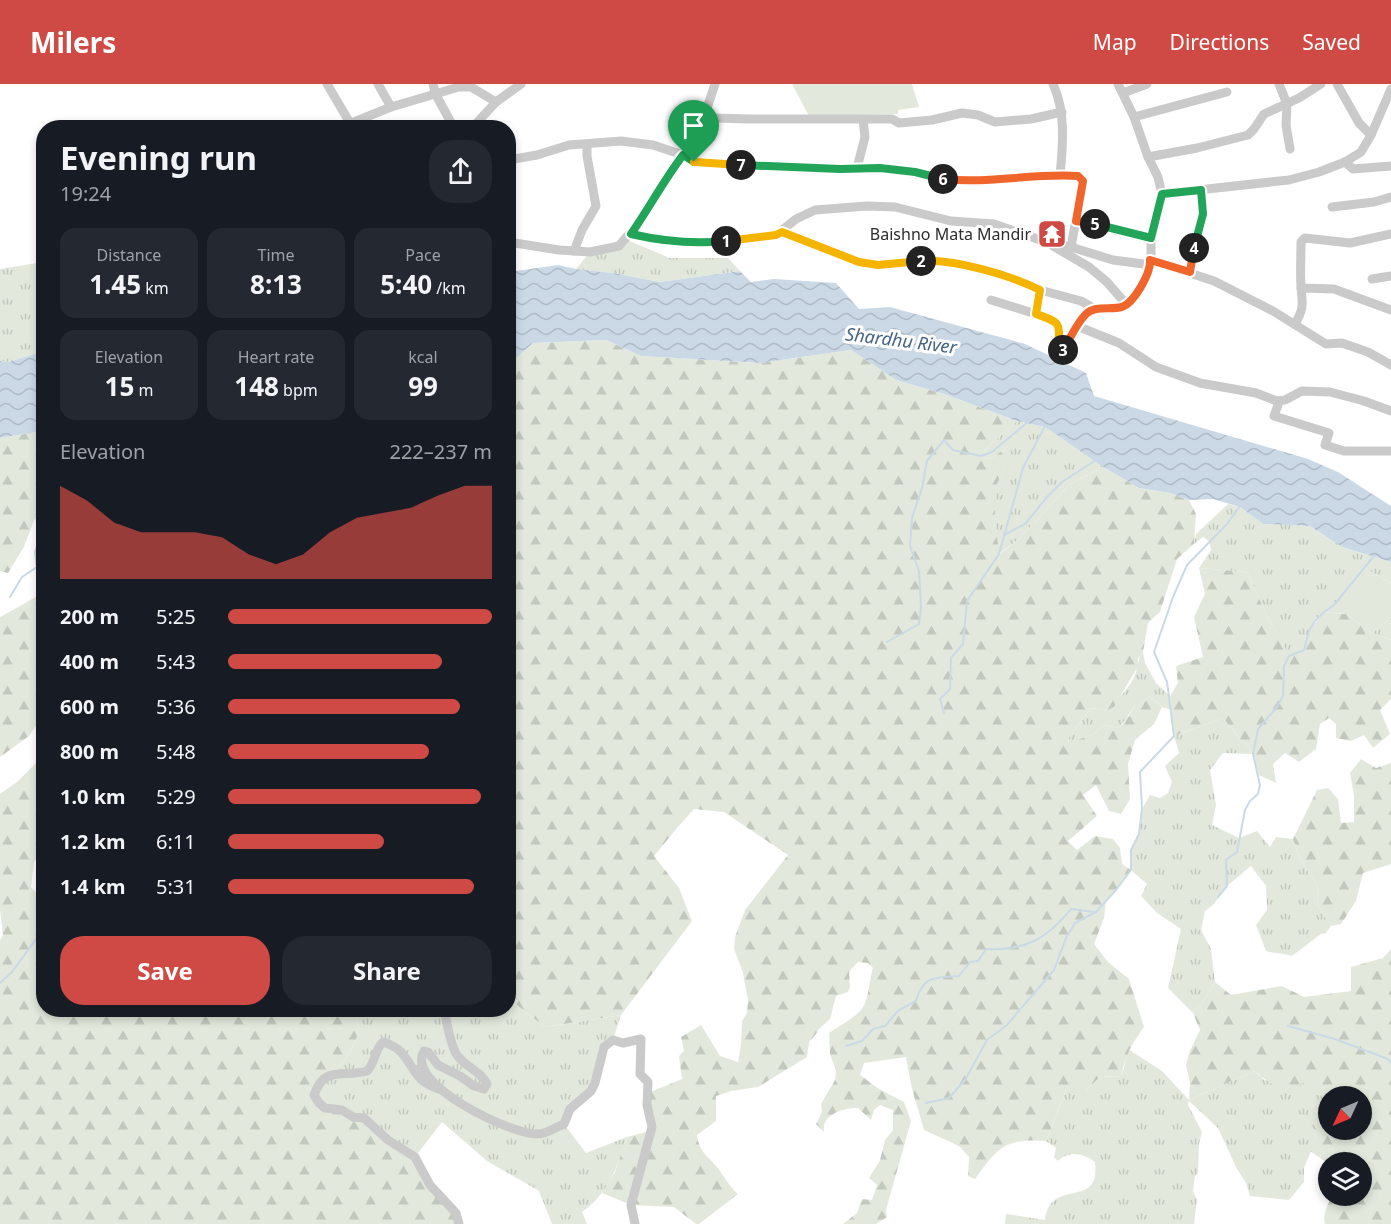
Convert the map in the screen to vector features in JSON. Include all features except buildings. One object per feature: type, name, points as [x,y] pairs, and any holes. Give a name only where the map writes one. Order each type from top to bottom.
[{"type":"street","points":[[327,84],[348,120]]},
{"type":"street","points":[[378,84],[391,107]]},
{"type":"street","points":[[433,84],[436,95],[450,120]]},
{"type":"street","points":[[479,120],[496,102],[521,84]]},
{"type":"street","points":[[516,243],[590,252],[619,246],[631,234],[699,132],[715,84]]},
{"type":"street","points":[[1053,84],[1062,112],[1060,175]]},
{"type":"street","points":[[782,232],[859,262],[878,265],[924,261],[947,262],[1014,278],[1040,290],[1062,295],[1095,309],[1108,309],[1129,301],[1147,276],[1151,238],[1162,194],[1158,177],[1119,84]]},
{"type":"street","points":[[1123,93],[1147,84]]},
{"type":"street","points":[[1279,84],[1287,104],[1286,125],[1290,149]]},
{"type":"street","points":[[1148,157],[1207,146],[1248,135],[1264,114],[1287,104],[1321,84]]},
{"type":"street","points":[[1337,84],[1359,123],[1371,135]]},
{"type":"street","points":[[358,120],[391,107],[459,87],[471,87],[496,102]]},
{"type":"street","points":[[1162,194],[1290,180],[1345,162],[1361,152],[1391,89]]},
{"type":"street","points":[[1134,117],[1227,92]]},
{"type":"street","points":[[706,114],[716,118],[892,119],[899,123],[932,120],[962,113],[978,115],[995,122],[1031,119],[1062,112]]},
{"type":"street","points":[[857,168],[865,137],[863,120]]},
{"type":"street","points":[[516,159],[569,145],[621,141],[669,149],[694,162],[908,171],[961,181],[1078,176],[1083,181],[1071,247]]},
{"type":"street","points":[[574,251],[582,230],[596,206],[587,144]]},
{"type":"street","points":[[1345,162],[1353,169],[1391,166]]},
{"type":"street","points":[[1190,272],[1192,254],[1203,214],[1201,190]]},
{"type":"street","points":[[1332,207],[1374,202],[1391,197]]},
{"type":"street","points":[[631,234],[652,239],[711,242],[776,235],[796,219],[815,210],[876,206],[894,207],[951,221],[994,224],[1046,242],[1113,260],[1150,263],[1214,280],[1274,311],[1326,344],[1342,343],[1368,352],[1391,365]]},
{"type":"street","points":[[1076,221],[1151,238]]},
{"type":"street","points":[[1295,324],[1304,302],[1301,288],[1302,242],[1305,238],[1350,243],[1391,234]]},
{"type":"street","points":[[1046,242],[1089,267],[1129,301]]},
{"type":"street","points":[[1372,279],[1391,276]]},
{"type":"street","points":[[1301,288],[1334,289],[1391,310]]},
{"type":"street","points":[[1036,314],[1040,290]]},
{"type":"street","points":[[991,300],[1058,323],[1061,327],[1058,346],[1062,353],[1086,314],[1095,309]]},
{"type":"street","points":[[1077,326],[1119,343],[1156,367],[1200,383],[1256,393],[1277,401],[1285,400],[1302,391],[1315,390],[1364,401],[1391,411]]},
{"type":"street","points":[[1277,401],[1274,416],[1329,433],[1325,445],[1344,451],[1391,451]]},
{"type":"street","points":[[446,1017],[456,1054],[484,1078],[487,1084],[484,1089],[474,1086],[438,1065],[428,1052],[424,1051],[420,1064],[441,1090],[459,1103],[521,1132],[540,1134],[564,1124],[570,1109],[591,1091],[596,1083],[604,1047],[613,1040],[623,1043],[641,1039],[640,1074],[648,1082],[648,1105],[652,1127],[631,1205],[635,1224]]},
{"type":"street","points":[[441,1090],[427,1086],[413,1071],[402,1053],[397,1048],[383,1042],[377,1048],[372,1066],[367,1071],[336,1072],[317,1086],[314,1095],[325,1108],[342,1110],[353,1116],[364,1118],[388,1140],[415,1157],[430,1185],[456,1213],[459,1224]]},
{"type":"green space","points":[[792,84],[912,84],[919,107],[898,110],[898,114],[809,116]]},
{"type":"green space","points":[[627,240],[670,258],[728,258],[740,271],[660,282],[576,269],[590,252]]},
{"type":"green space","points":[[36,263],[36,353],[9,362],[0,361],[0,269]]},
{"type":"green space","points":[[606,340],[641,356],[760,363],[851,350],[896,380],[944,394],[1017,421],[981,456],[990,459],[1015,442],[995,489],[995,528],[1000,554],[1019,539],[1070,484],[1103,467],[1139,488],[1170,493],[1189,500],[1196,514],[1194,544],[1177,559],[1160,612],[1148,623],[1143,652],[1138,659],[1139,669],[1136,670],[1114,707],[1105,710],[1091,708],[1069,737],[1068,743],[1092,735],[1104,725],[1119,728],[1125,721],[1123,718],[1128,717],[1135,706],[1149,696],[1162,707],[1154,724],[1135,740],[1128,764],[1130,799],[1121,814],[1109,811],[1096,785],[1083,795],[1097,816],[1068,841],[1077,850],[1095,836],[1113,839],[1120,848],[1122,864],[1131,870],[1106,901],[1104,918],[1094,944],[1108,962],[1129,979],[1144,1027],[1127,1055],[1122,1076],[1100,1077],[1086,1090],[1066,1090],[1046,1141],[1032,1140],[1012,1143],[997,1152],[975,1179],[968,1176],[969,1157],[959,1146],[924,1130],[912,1089],[906,1057],[864,1063],[860,1075],[879,1089],[904,1102],[911,1121],[886,1210],[887,1217],[876,1224],[843,1224],[857,1213],[862,1199],[872,1200],[877,1185],[869,1178],[880,1160],[885,1140],[893,1130],[893,1110],[880,1105],[874,1110],[871,1120],[858,1108],[846,1109],[830,1116],[824,1126],[824,1132],[816,1124],[822,1112],[821,1104],[835,1080],[836,1071],[830,1054],[829,1033],[861,1010],[867,996],[873,968],[868,963],[858,962],[849,972],[848,992],[836,996],[830,1019],[809,1042],[807,1057],[758,1087],[716,1096],[716,1121],[697,1135],[698,1141],[704,1153],[738,1194],[696,1224],[674,1207],[631,1205],[602,1193],[615,1172],[627,1137],[650,1131],[648,1093],[682,1079],[679,1056],[684,1051],[681,1037],[701,1025],[720,1056],[738,1062],[742,1021],[747,1013],[748,1000],[743,973],[734,949],[735,937],[745,910],[788,855],[724,812],[694,809],[654,856],[679,888],[692,921],[621,1015],[545,1027],[516,1004],[516,359],[533,343]]},
{"type":"green space","points":[[1017,421],[1045,427],[1103,467],[1070,484],[1019,539],[999,554],[995,528],[995,489],[1014,443],[990,459],[981,456]]},
{"type":"green space","points":[[36,432],[36,518],[24,547],[8,573],[0,571],[0,438]]},
{"type":"green space","points":[[1228,504],[1240,507],[1263,524],[1310,526],[1342,547],[1391,562],[1391,583],[1363,567],[1334,605],[1315,621],[1309,631],[1304,650],[1289,656],[1247,572],[1199,568],[1211,550],[1209,541],[1203,537],[1194,544],[1196,534]]},
{"type":"green space","points":[[1363,567],[1391,583],[1391,618],[1372,633],[1346,614],[1324,612],[1334,605]]},
{"type":"green space","points":[[1199,568],[1247,572],[1268,618],[1290,656],[1304,650],[1309,631],[1324,612],[1346,614],[1372,633],[1391,640],[1391,699],[1380,710],[1390,734],[1373,748],[1364,735],[1351,741],[1336,738],[1336,724],[1329,718],[1320,724],[1316,749],[1299,762],[1285,753],[1273,764],[1276,783],[1259,775],[1253,754],[1223,718],[1174,736],[1170,696],[1178,683],[1176,666],[1203,657],[1194,617],[1205,594]]},
{"type":"green space","points":[[36,597],[36,726],[29,736],[0,757],[0,617]]},
{"type":"green space","points":[[1391,618],[1391,640],[1372,633]]},
{"type":"green space","points":[[1143,652],[1145,663],[1156,683],[1170,696],[1172,710],[1162,707],[1149,696],[1135,706],[1119,728],[1104,725],[1092,735],[1068,744],[1069,737],[1091,708],[1105,710],[1124,692],[1135,675],[1139,658]]},
{"type":"green space","points":[[1223,718],[1253,754],[1223,753],[1210,770],[1216,805],[1212,825],[1239,838],[1257,831],[1270,847],[1276,837],[1293,839],[1318,891],[1317,904],[1331,926],[1326,933],[1321,934],[1292,956],[1266,951],[1256,925],[1267,910],[1266,886],[1251,866],[1227,886],[1213,905],[1205,911],[1201,930],[1211,949],[1215,982],[1200,1007],[1197,1006],[1193,1013],[1168,988],[1181,929],[1157,913],[1141,896],[1147,884],[1131,870],[1131,850],[1139,834],[1142,809],[1150,795],[1160,798],[1168,793],[1172,782],[1165,766],[1179,753],[1174,736]]},
{"type":"green space","points":[[1361,759],[1376,768],[1391,763],[1391,864],[1363,873],[1356,901],[1341,924],[1331,926],[1317,904],[1318,891],[1293,839],[1317,790],[1328,788],[1338,799],[1341,823],[1354,822],[1354,796],[1350,773]]},
{"type":"green space","points":[[36,763],[36,859],[31,887],[36,892],[36,1017],[356,1017],[358,1033],[352,1049],[342,1063],[317,1086],[319,1103],[364,1118],[415,1157],[459,1224],[0,1224],[0,940],[3,935],[0,910],[0,794],[17,782]]},
{"type":"green space","points":[[1391,949],[1391,1224],[1325,1224],[1324,1217],[1327,1206],[1372,1206],[1372,1152],[1318,1152],[1318,1156],[1310,1151],[1317,1137],[1312,1125],[1318,1121],[1318,1140],[1372,1140],[1372,1086],[1318,1086],[1318,1093],[1303,1083],[1280,1090],[1254,1071],[1189,1100],[1190,1083],[1186,1065],[1200,1030],[1193,1013],[1197,1006],[1200,1007],[1215,982],[1231,995],[1282,986],[1304,997],[1351,991],[1351,967],[1383,958]]},
{"type":"green space","points":[[516,1004],[545,1027],[621,1015],[613,1040],[604,1047],[595,1083],[564,1124],[586,1153],[627,1137],[611,1179],[599,1197],[582,1212],[587,1224],[552,1224],[539,1191],[487,1161],[442,1122],[415,1157],[319,1103],[317,1086],[342,1063],[352,1049],[358,1033],[356,1017],[516,1017]]},
{"type":"green space","points":[[1128,1049],[1162,1071],[1189,1100],[1254,1071],[1265,1080],[1304,1083],[1318,1093],[1318,1121],[1312,1125],[1317,1137],[1304,1168],[1304,1182],[1289,1200],[1250,1196],[1246,1183],[1218,1128],[1189,1101],[1188,1105],[1202,1132],[1199,1144],[1198,1173],[1195,1176],[1193,1191],[1197,1200],[1194,1224],[1005,1224],[1006,1214],[1045,1220],[1049,1207],[1056,1199],[1090,1186],[1095,1177],[1095,1162],[1086,1156],[1076,1154],[1067,1155],[1058,1161],[1054,1157],[1056,1148],[1046,1141],[1066,1090],[1086,1090],[1100,1077],[1122,1076]]},
{"type":"water","name":"Shardhu River","points":[[558,265],[660,282],[740,271],[751,282],[774,279],[836,283],[859,309],[890,307],[1025,344],[1086,373],[1094,396],[1308,459],[1338,472],[1391,506],[1391,562],[1342,547],[1310,526],[1263,524],[1240,507],[1213,499],[1189,500],[1170,493],[1139,488],[1103,467],[1045,427],[1017,421],[944,394],[896,380],[851,350],[760,363],[641,356],[606,340],[533,343],[516,359],[516,271]]},
{"type":"water","points":[[36,353],[36,432],[0,438],[0,361],[9,362]]},
{"type":"waterway","points":[[887,642],[919,624],[921,607],[919,571],[910,546],[912,518],[922,488],[927,461],[944,440],[953,450],[981,456],[992,452],[1029,421]]},
{"type":"waterway","points":[[944,713],[940,699],[950,689],[951,658],[963,644],[967,601],[999,554],[1023,468],[1045,426]]},
{"type":"waterway","points":[[1004,535],[1025,524],[1062,482],[1096,460]]},
{"type":"waterway","points":[[926,1103],[949,1098],[965,1080],[987,1040],[1006,1026],[1054,970],[1066,938],[1075,923],[1096,912],[1131,870],[1131,850],[1139,834],[1142,809],[1140,772],[1174,736],[1167,682],[1154,652],[1187,565],[1227,524],[1240,506]]},
{"type":"waterway","points":[[36,549],[36,560]]},
{"type":"waterway","points":[[1218,897],[1227,886],[1226,860],[1237,852],[1245,810],[1258,794],[1260,785],[1253,754],[1258,729],[1277,707],[1283,696],[1284,666],[1289,656],[1304,650],[1309,631],[1315,621],[1334,605],[1373,557]]},
{"type":"waterway","points":[[10,597],[22,577],[36,568]]},
{"type":"waterway","points":[[846,1046],[862,1041],[873,1029],[885,1026],[899,1010],[916,1001],[926,982],[937,978],[959,976],[970,962],[978,961],[986,949],[1012,948],[1034,941],[1053,928],[1071,909],[1094,912]]},
{"type":"waterway","points":[[0,983],[12,972],[36,939]]},
{"type":"waterway","points":[[1288,1026],[1335,1039],[1388,1059],[1391,1063]]},
{"type":"place","name":"Baishno Mata Mandir","points":[[1052,234]]},
{"type":"route","points":[[683,155],[694,162],[840,169],[880,168],[961,181],[1078,176],[1083,181],[1076,221],[1151,238],[1162,194],[1201,190],[1203,214],[1192,254],[1190,272],[1150,260],[1151,265],[1147,276],[1132,298],[1122,306],[1095,309],[1086,314],[1063,350],[1058,346],[1061,327],[1058,323],[1036,314],[1040,290],[1014,278],[947,262],[924,261],[878,265],[859,262],[782,232],[776,235],[711,242],[652,239],[631,234],[683,155]]}]
